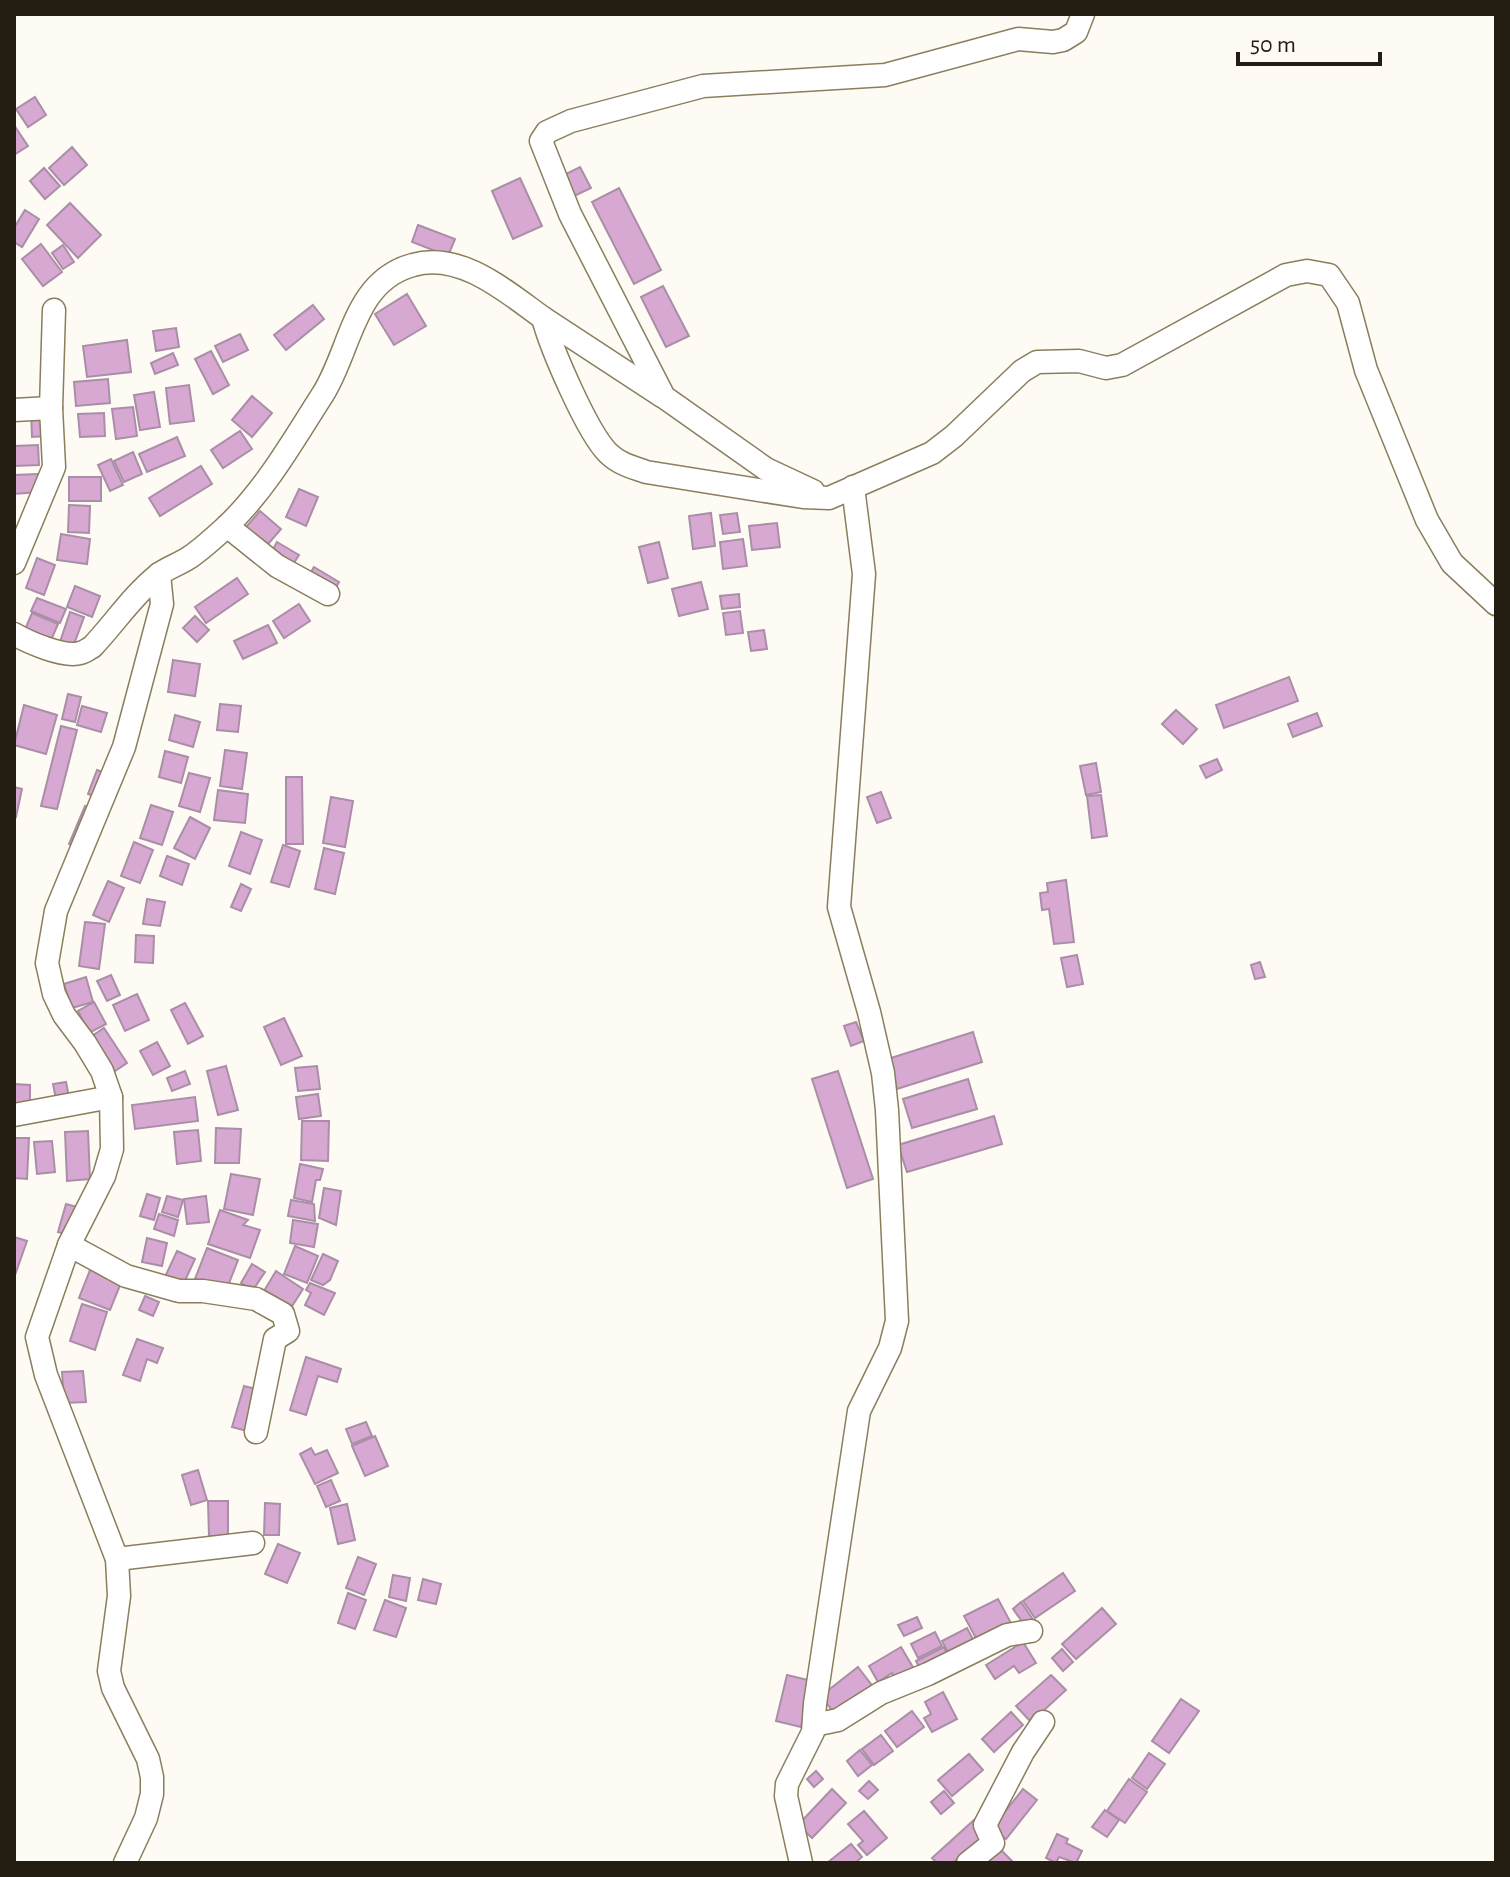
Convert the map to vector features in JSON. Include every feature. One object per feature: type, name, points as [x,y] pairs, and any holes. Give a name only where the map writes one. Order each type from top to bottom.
[{"type":"street","points":[[664,397],[570,214],[541,141],[547,132],[571,121],[703,86],[885,75],[1018,39],[1063,40],[1076,32],[1083,14]]},
{"type":"street","points":[[14,634],[70,654],[92,647],[159,574],[190,557],[227,526],[255,495],[291,445],[335,375],[365,299],[386,277],[413,264],[444,263],[488,279],[766,469],[829,498]]},
{"type":"street","points":[[543,318],[548,337],[591,429],[607,452],[623,465],[646,472],[790,495],[829,498],[932,453],[1022,371],[1037,362],[1079,361],[1106,368],[1122,365],[1286,275],[1307,271],[1329,275],[1348,303],[1366,370],[1427,520],[1452,563],[1496,604]]},
{"type":"street","points":[[14,563],[54,467],[51,408],[54,310]]},
{"type":"street","points":[[14,410],[51,408]]},
{"type":"street","points":[[801,1863],[786,1796],[787,1784],[806,1750],[814,1725],[859,1411],[890,1348],[897,1321],[883,1073],[839,907],[864,574],[853,487]]},
{"type":"street","points":[[227,526],[277,566],[328,594]]},
{"type":"street","points":[[125,1863],[146,1818],[152,1794],[152,1777],[148,1759],[113,1688],[109,1671],[119,1596],[117,1559],[46,1375],[37,1337],[69,1245],[104,1176],[112,1149],[111,1097],[102,1071],[64,1015],[54,994],[47,963],[56,911],[124,747],[162,604],[159,574]]},
{"type":"street","points":[[14,1115],[111,1097]]},
{"type":"street","points":[[69,1245],[126,1276],[179,1291],[203,1291],[256,1299],[283,1314],[288,1331],[275,1339],[256,1432]]},
{"type":"street","points":[[117,1559],[253,1543]]},
{"type":"street","points":[[814,1725],[838,1720],[881,1693],[1007,1635],[1031,1631]]},
{"type":"street","points":[[968,1863],[993,1843],[985,1825],[1023,1752],[1043,1722]]},
{"type":"building","points":[[35,97],[46,115],[28,127],[16,109]]},
{"type":"building","points":[[14,125],[28,146],[14,155]]},
{"type":"building","points":[[72,147],[87,165],[64,185],[49,168]]},
{"type":"building","points":[[580,167],[591,188],[570,198],[560,177]]},
{"type":"building","points":[[44,168],[60,186],[45,199],[30,181]]},
{"type":"building","points":[[520,178],[542,226],[513,239],[492,191]]},
{"type":"building","points":[[619,188],[661,270],[634,284],[592,202]]},
{"type":"building","points":[[70,203],[101,235],[78,258],[47,225]]},
{"type":"building","points":[[25,210],[39,219],[22,247],[14,242],[14,228]]},
{"type":"building","points":[[418,225],[455,239],[448,256],[412,242]]},
{"type":"building","points":[[41,244],[62,272],[43,286],[22,259]]},
{"type":"building","points":[[63,245],[74,262],[63,269],[52,253]]},
{"type":"building","points":[[663,286],[689,336],[666,347],[641,297]]},
{"type":"building","points":[[407,294],[426,326],[394,345],[375,314]]},
{"type":"building","points":[[313,305],[324,319],[286,350],[274,335]]},
{"type":"building","points":[[176,328],[179,347],[156,351],[153,331]]},
{"type":"building","points":[[240,334],[248,350],[223,362],[215,346]]},
{"type":"building","points":[[127,340],[131,372],[87,377],[83,346]]},
{"type":"building","points":[[211,351],[229,385],[213,394],[195,359]]},
{"type":"building","points":[[173,353],[178,365],[155,374],[151,363]]},
{"type":"building","points":[[108,379],[110,403],[76,406],[74,382]]},
{"type":"building","points":[[189,385],[194,421],[170,424],[166,388]]},
{"type":"building","points":[[154,392],[160,427],[140,430],[134,395]]},
{"type":"building","points":[[252,396],[272,413],[252,437],[232,420]]},
{"type":"building","points":[[133,407],[137,436],[116,439],[112,409]]},
{"type":"building","points":[[46,411],[47,436],[32,437],[31,412]]},
{"type":"building","points":[[104,413],[105,436],[80,437],[78,414]]},
{"type":"building","points":[[240,431],[252,449],[223,468],[211,450]]},
{"type":"building","points":[[177,437],[185,456],[147,472],[139,454]]},
{"type":"building","points":[[38,445],[39,465],[14,466],[14,446]]},
{"type":"building","points":[[133,452],[142,474],[124,482],[114,461]]},
{"type":"building","points":[[111,459],[123,485],[110,491],[98,465]]},
{"type":"building","points":[[201,466],[212,484],[160,516],[149,498]]},
{"type":"building","points":[[38,474],[39,492],[14,494],[14,475]]},
{"type":"building","points":[[69,477],[101,477],[101,501],[69,501]]},
{"type":"building","points":[[299,489],[318,497],[306,526],[286,517]]},
{"type":"building","points":[[69,505],[90,506],[89,533],[68,532]]},
{"type":"building","points":[[260,511],[281,529],[262,551],[241,533]]},
{"type":"building","points":[[711,513],[715,546],[693,549],[689,516]]},
{"type":"building","points":[[737,513],[740,532],[723,534],[720,515]]},
{"type":"building","points":[[777,523],[780,547],[752,550],[749,526]]},
{"type":"building","points":[[61,534],[90,539],[87,564],[57,560]]},
{"type":"building","points":[[743,539],[747,566],[723,569],[720,542]]},
{"type":"building","points":[[277,542],[299,555],[290,569],[269,557]]},
{"type":"building","points":[[659,542],[668,578],[648,583],[639,547]]},
{"type":"building","points":[[37,558],[55,565],[44,595],[26,588]]},
{"type":"building","points":[[314,567],[339,582],[332,594],[307,579]]},
{"type":"building","points":[[237,578],[248,594],[206,623],[195,607]]},
{"type":"building","points":[[701,582],[708,609],[679,616],[672,589]]},
{"type":"building","points":[[75,586],[100,596],[92,617],[67,607]]},
{"type":"building","points":[[739,594],[740,607],[722,609],[720,596]]},
{"type":"building","points":[[37,598],[66,609],[60,623],[31,611]]},
{"type":"building","points":[[299,604],[310,621],[284,638],[273,621]]},
{"type":"building","points":[[740,611],[743,633],[726,635],[723,613]]},
{"type":"building","points":[[70,612],[84,617],[73,647],[60,642]]},
{"type":"building","points":[[32,613],[58,624],[49,645],[23,634]]},
{"type":"building","points":[[195,616],[209,630],[197,642],[183,628]]},
{"type":"building","points":[[268,625],[277,643],[243,659],[234,641]]},
{"type":"building","points":[[764,630],[767,649],[751,651],[748,632]]},
{"type":"building","points":[[173,660],[200,664],[195,696],[168,692]]},
{"type":"building","points":[[1289,677],[1298,701],[1224,728],[1216,705]]},
{"type":"building","points":[[68,694],[81,697],[75,722],[62,719]]},
{"type":"building","points":[[220,704],[241,706],[238,732],[217,730]]},
{"type":"building","points":[[24,705],[57,715],[46,754],[14,745]]},
{"type":"building","points":[[82,706],[107,713],[101,732],[77,725]]},
{"type":"building","points":[[1176,710],[1197,729],[1183,744],[1162,724]]},
{"type":"building","points":[[1317,713],[1322,726],[1293,737],[1288,724]]},
{"type":"building","points":[[175,715],[200,722],[193,747],[169,740]]},
{"type":"building","points":[[61,726],[77,730],[57,809],[41,806]]},
{"type":"building","points":[[225,750],[247,753],[242,789],[220,786]]},
{"type":"building","points":[[165,751],[188,757],[181,783],[159,777]]},
{"type":"building","points":[[1217,759],[1222,770],[1206,778],[1200,766]]},
{"type":"building","points":[[1096,763],[1101,792],[1086,795],[1080,766]]},
{"type":"building","points":[[97,770],[110,775],[101,799],[88,794]]},
{"type":"building","points":[[189,773],[210,778],[200,812],[179,806]]},
{"type":"building","points":[[286,777],[302,777],[303,844],[286,844]]},
{"type":"building","points":[[14,787],[22,789],[16,817],[14,816]]},
{"type":"building","points":[[218,790],[248,794],[245,823],[214,820]]},
{"type":"building","points":[[881,792],[891,818],[877,823],[867,797]]},
{"type":"building","points":[[1101,795],[1107,836],[1092,838],[1087,796]]},
{"type":"building","points":[[331,797],[353,801],[345,847],[323,843]]},
{"type":"building","points":[[151,805],[173,812],[162,845],[140,838]]},
{"type":"building","points":[[85,806],[97,811],[81,849],[69,844]]},
{"type":"building","points":[[190,817],[210,828],[195,859],[174,848]]},
{"type":"building","points":[[241,832],[262,840],[250,874],[229,866]]},
{"type":"building","points":[[134,842],[153,850],[140,883],[121,876]]},
{"type":"building","points":[[283,845],[300,851],[289,887],[271,882]]},
{"type":"building","points":[[324,848],[344,853],[335,894],[315,889]]},
{"type":"building","points":[[167,856],[189,864],[182,885],[160,876]]},
{"type":"building","points":[[1066,880],[1074,942],[1054,944],[1049,909],[1042,910],[1040,893],[1048,892],[1047,883]]},
{"type":"building","points":[[108,881],[124,888],[109,922],[93,915]]},
{"type":"building","points":[[241,884],[251,889],[241,911],[231,907]]},
{"type":"building","points":[[147,899],[165,902],[160,926],[143,924]]},
{"type":"building","points":[[85,922],[105,924],[99,969],[79,966]]},
{"type":"building","points":[[136,935],[154,936],[153,963],[135,962]]},
{"type":"building","points":[[1077,955],[1083,984],[1067,987],[1061,958]]},
{"type":"building","points":[[1260,962],[1265,977],[1255,979],[1251,965]]},
{"type":"building","points":[[111,975],[120,995],[107,1001],[97,981]]},
{"type":"building","points":[[86,977],[93,1002],[72,1008],[64,984]]},
{"type":"building","points":[[137,994],[149,1020],[125,1031],[113,1005]]},
{"type":"building","points":[[94,1002],[106,1024],[89,1033],[78,1011]]},
{"type":"building","points":[[185,1003],[203,1036],[188,1044],[171,1010]]},
{"type":"building","points":[[284,1018],[302,1056],[281,1065],[264,1027]]},
{"type":"building","points":[[856,1022],[864,1041],[851,1046],[844,1026]]},
{"type":"building","points":[[104,1028],[127,1063],[112,1073],[89,1038]]},
{"type":"building","points":[[973,1032],[982,1062],[897,1089],[888,1059]]},
{"type":"building","points":[[157,1042],[170,1066],[153,1075],[140,1051]]},
{"type":"building","points":[[226,1066],[238,1110],[218,1115],[207,1071]]},
{"type":"building","points":[[317,1066],[320,1089],[298,1091],[295,1068]]},
{"type":"building","points":[[185,1071],[190,1084],[172,1091],[167,1078]]},
{"type":"building","points":[[838,1071],[873,1179],[847,1188],[812,1079]]},
{"type":"building","points":[[968,1079],[977,1109],[912,1128],[903,1099]]},
{"type":"building","points":[[66,1082],[70,1102],[57,1104],[53,1084]]},
{"type":"building","points":[[14,1084],[30,1085],[30,1110],[14,1110]]},
{"type":"building","points":[[318,1094],[321,1116],[299,1119],[296,1097]]},
{"type":"building","points":[[195,1097],[198,1121],[135,1129],[132,1105]]},
{"type":"building","points":[[994,1116],[1002,1144],[907,1172],[898,1145]]},
{"type":"building","points":[[302,1121],[329,1121],[328,1161],[301,1160]]},
{"type":"building","points":[[216,1128],[241,1129],[239,1163],[215,1163]]},
{"type":"building","points":[[198,1130],[201,1161],[177,1164],[174,1132]]},
{"type":"building","points":[[88,1131],[90,1179],[67,1181],[65,1132]]},
{"type":"building","points":[[14,1138],[29,1138],[27,1179],[14,1178]]},
{"type":"building","points":[[52,1141],[55,1172],[37,1174],[34,1142]]},
{"type":"building","points":[[300,1164],[323,1169],[320,1180],[316,1180],[312,1202],[294,1198]]},
{"type":"building","points":[[231,1174],[260,1179],[253,1215],[224,1209]]},
{"type":"building","points":[[324,1188],[341,1191],[336,1225],[319,1218]]},
{"type":"building","points":[[147,1194],[160,1198],[154,1220],[140,1216]]},
{"type":"building","points":[[167,1196],[183,1200],[178,1217],[162,1212]]},
{"type":"building","points":[[206,1196],[209,1222],[187,1224],[184,1199]]},
{"type":"building","points":[[291,1200],[314,1204],[315,1221],[288,1216]]},
{"type":"building","points":[[66,1204],[77,1207],[69,1235],[58,1232]]},
{"type":"building","points":[[220,1210],[248,1220],[243,1225],[260,1230],[250,1258],[208,1244]]},
{"type":"building","points":[[159,1214],[178,1220],[174,1236],[154,1229]]},
{"type":"building","points":[[293,1220],[318,1224],[314,1247],[290,1243]]},
{"type":"building","points":[[14,1237],[27,1241],[15,1275],[14,1275]]},
{"type":"building","points":[[147,1238],[167,1243],[162,1266],[142,1262]]},
{"type":"building","points":[[295,1246],[318,1256],[307,1283],[284,1274]]},
{"type":"building","points":[[207,1248],[238,1260],[226,1291],[195,1279]]},
{"type":"building","points":[[177,1251],[195,1259],[183,1285],[165,1277]]},
{"type":"building","points":[[323,1254],[338,1261],[330,1280],[323,1285],[311,1280]]},
{"type":"building","points":[[252,1264],[265,1272],[253,1290],[241,1283]]},
{"type":"building","points":[[92,1265],[123,1278],[110,1310],[79,1298]]},
{"type":"building","points":[[276,1271],[303,1289],[287,1314],[261,1296]]},
{"type":"building","points":[[310,1283],[335,1293],[324,1315],[305,1305],[311,1293],[306,1290]]},
{"type":"building","points":[[145,1296],[159,1302],[153,1316],[139,1310]]},
{"type":"building","points":[[82,1304],[107,1312],[95,1350],[70,1341]]},
{"type":"building","points":[[137,1339],[163,1348],[157,1363],[147,1359],[140,1381],[123,1375]]},
{"type":"building","points":[[306,1357],[341,1369],[337,1382],[318,1376],[306,1415],[290,1410]]},
{"type":"building","points":[[83,1371],[86,1402],[64,1403],[62,1372]]},
{"type":"building","points":[[244,1386],[263,1391],[251,1432],[232,1427]]},
{"type":"building","points":[[366,1422],[372,1436],[352,1444],[346,1429]]},
{"type":"building","points":[[375,1436],[388,1466],[365,1476],[352,1446]]},
{"type":"building","points":[[311,1448],[315,1455],[327,1450],[338,1473],[315,1484],[300,1454]]},
{"type":"building","points":[[198,1470],[207,1500],[191,1505],[182,1475]]},
{"type":"building","points":[[331,1480],[340,1501],[326,1507],[317,1486]]},
{"type":"building","points":[[208,1501],[228,1501],[228,1536],[209,1536]]},
{"type":"building","points":[[265,1503],[280,1504],[279,1535],[264,1535]]},
{"type":"building","points":[[347,1504],[355,1540],[338,1544],[330,1508]]},
{"type":"building","points":[[278,1544],[300,1553],[287,1583],[265,1574]]},
{"type":"building","points":[[358,1557],[376,1564],[364,1595],[346,1588]]},
{"type":"building","points":[[1063,1573],[1075,1591],[1035,1618],[1023,1601]]},
{"type":"building","points":[[393,1575],[410,1578],[406,1601],[389,1597]]},
{"type":"building","points":[[423,1579],[441,1584],[436,1604],[418,1600]]},
{"type":"building","points":[[348,1593],[366,1600],[355,1629],[338,1623]]},
{"type":"building","points":[[998,1599],[1012,1625],[978,1642],[964,1616]]},
{"type":"building","points":[[385,1600],[406,1608],[396,1637],[374,1630]]},
{"type":"building","points":[[1021,1602],[1034,1621],[1026,1627],[1013,1609]]},
{"type":"building","points":[[1102,1608],[1116,1624],[1076,1659],[1062,1644]]},
{"type":"building","points":[[917,1617],[922,1628],[904,1636],[898,1625]]},
{"type":"building","points":[[967,1628],[975,1643],[950,1656],[942,1641]]},
{"type":"building","points":[[935,1632],[942,1646],[918,1658],[911,1644]]},
{"type":"building","points":[[1023,1642],[1036,1663],[1019,1673],[1014,1666],[995,1679],[986,1665]]},
{"type":"building","points":[[901,1647],[914,1669],[896,1680],[892,1673],[878,1682],[869,1666]]},
{"type":"building","points":[[944,1647],[950,1660],[923,1674],[916,1661]]},
{"type":"building","points":[[1062,1649],[1073,1662],[1063,1671],[1052,1658]]},
{"type":"building","points":[[858,1667],[874,1688],[837,1717],[821,1696]]},
{"type":"building","points":[[787,1675],[812,1681],[801,1727],[776,1721]]},
{"type":"building","points":[[1051,1675],[1066,1690],[1031,1722],[1016,1706]]},
{"type":"building","points":[[943,1692],[957,1719],[932,1732],[924,1718],[931,1714],[925,1702]]},
{"type":"building","points":[[1181,1699],[1199,1711],[1169,1753],[1152,1741]]},
{"type":"building","points":[[912,1711],[924,1727],[897,1747],[885,1731]]},
{"type":"building","points":[[1011,1712],[1023,1725],[994,1752],[982,1739]]},
{"type":"building","points":[[881,1735],[893,1751],[874,1765],[862,1749]]},
{"type":"building","points":[[860,1750],[872,1765],[858,1776],[847,1761]]},
{"type":"building","points":[[1149,1753],[1165,1764],[1147,1789],[1132,1778]]},
{"type":"building","points":[[969,1754],[983,1770],[952,1796],[938,1780]]},
{"type":"building","points":[[816,1771],[823,1779],[814,1787],[807,1779]]},
{"type":"building","points":[[1129,1779],[1147,1792],[1125,1823],[1107,1811]]},
{"type":"building","points":[[869,1781],[878,1790],[868,1799],[859,1791]]},
{"type":"building","points":[[832,1789],[846,1803],[812,1838],[798,1825]]},
{"type":"building","points":[[1023,1789],[1037,1800],[1006,1839],[992,1828]]},
{"type":"building","points":[[944,1791],[954,1803],[941,1814],[931,1802]]},
{"type":"building","points":[[1105,1810],[1119,1820],[1107,1837],[1092,1827]]},
{"type":"building","points":[[864,1811],[887,1838],[867,1855],[858,1845],[863,1841],[848,1824]]},
{"type":"building","points":[[974,1820],[986,1833],[953,1863],[937,1863],[932,1858]]},
{"type":"building","points":[[1057,1834],[1082,1851],[1076,1863],[1059,1857],[1056,1863],[1046,1858]]},
{"type":"building","points":[[851,1844],[862,1857],[855,1863],[827,1863]]},
{"type":"building","points":[[999,1848],[1014,1863],[985,1863]]}]
